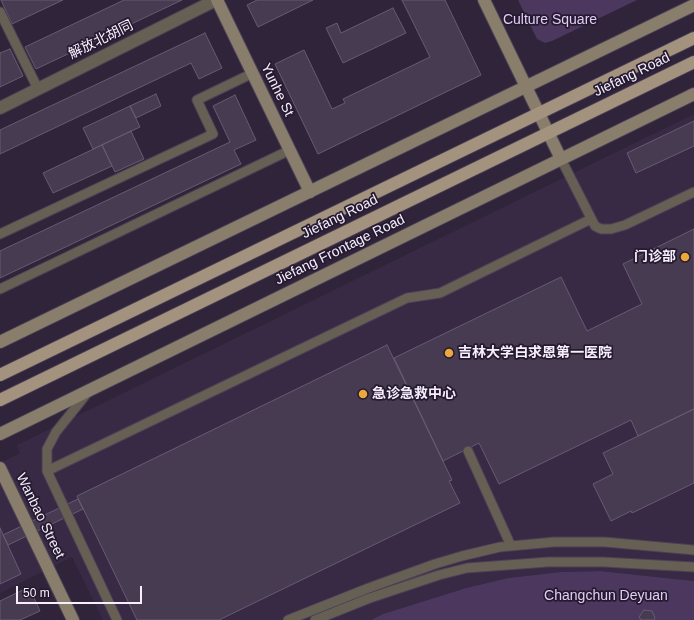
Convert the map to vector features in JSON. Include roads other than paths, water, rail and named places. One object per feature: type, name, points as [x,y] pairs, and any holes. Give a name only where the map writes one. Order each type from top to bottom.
[{"type":"main road","name":"Jiefang Road","points":[[0,375],[694,38]]},
{"type":"main road","name":"Jiefang Road","points":[[0,400],[694,62]]},
{"type":"street","name":"Yunhe St","points":[[217,0],[310,192]]},
{"type":"street","name":"解放北胡同","points":[[0,108],[217,0]]},
{"type":"street","points":[[484,0],[561,159]]},
{"type":"street","points":[[0,342],[694,5]]},
{"type":"street","name":"Jiefang Frontage Road","points":[[0,434],[694,94]]},
{"type":"street","name":"Wanbao Street","points":[[0,468],[73,620]]},
{"type":"lane","points":[[0,12],[38,89]]},
{"type":"lane","points":[[0,234],[213,134],[197,100],[253,73]]},
{"type":"lane","points":[[0,289],[290,150]]},
{"type":"lane","points":[[561,159],[595,226],[602,229],[611,229],[625,225],[694,192]]},
{"type":"lane","points":[[47,471],[408,298],[440,293],[591,219]]},
{"type":"lane","points":[[90,390],[56,432],[47,449],[47,471],[117,620]]},
{"type":"lane","points":[[468,451],[511,546]]},
{"type":"lane","points":[[288,620],[366,589],[436,564],[462,556],[511,546],[554,542],[605,542],[694,550]]},
{"type":"lane","points":[[315,620],[370,598],[439,575],[467,568],[548,562],[595,562],[694,567]]},
{"type":"place","name":"门诊部","points":[[685,257]]},
{"type":"place","name":"吉林大学白求恩第一医院","points":[[449,353]]},
{"type":"place","name":"急诊急救中心","points":[[363,394]]},
{"type":"park label","name":"Culture Square","points":[[550,20]]},
{"type":"park label","name":"Changchun Deyuan","points":[[606,596]]}]
